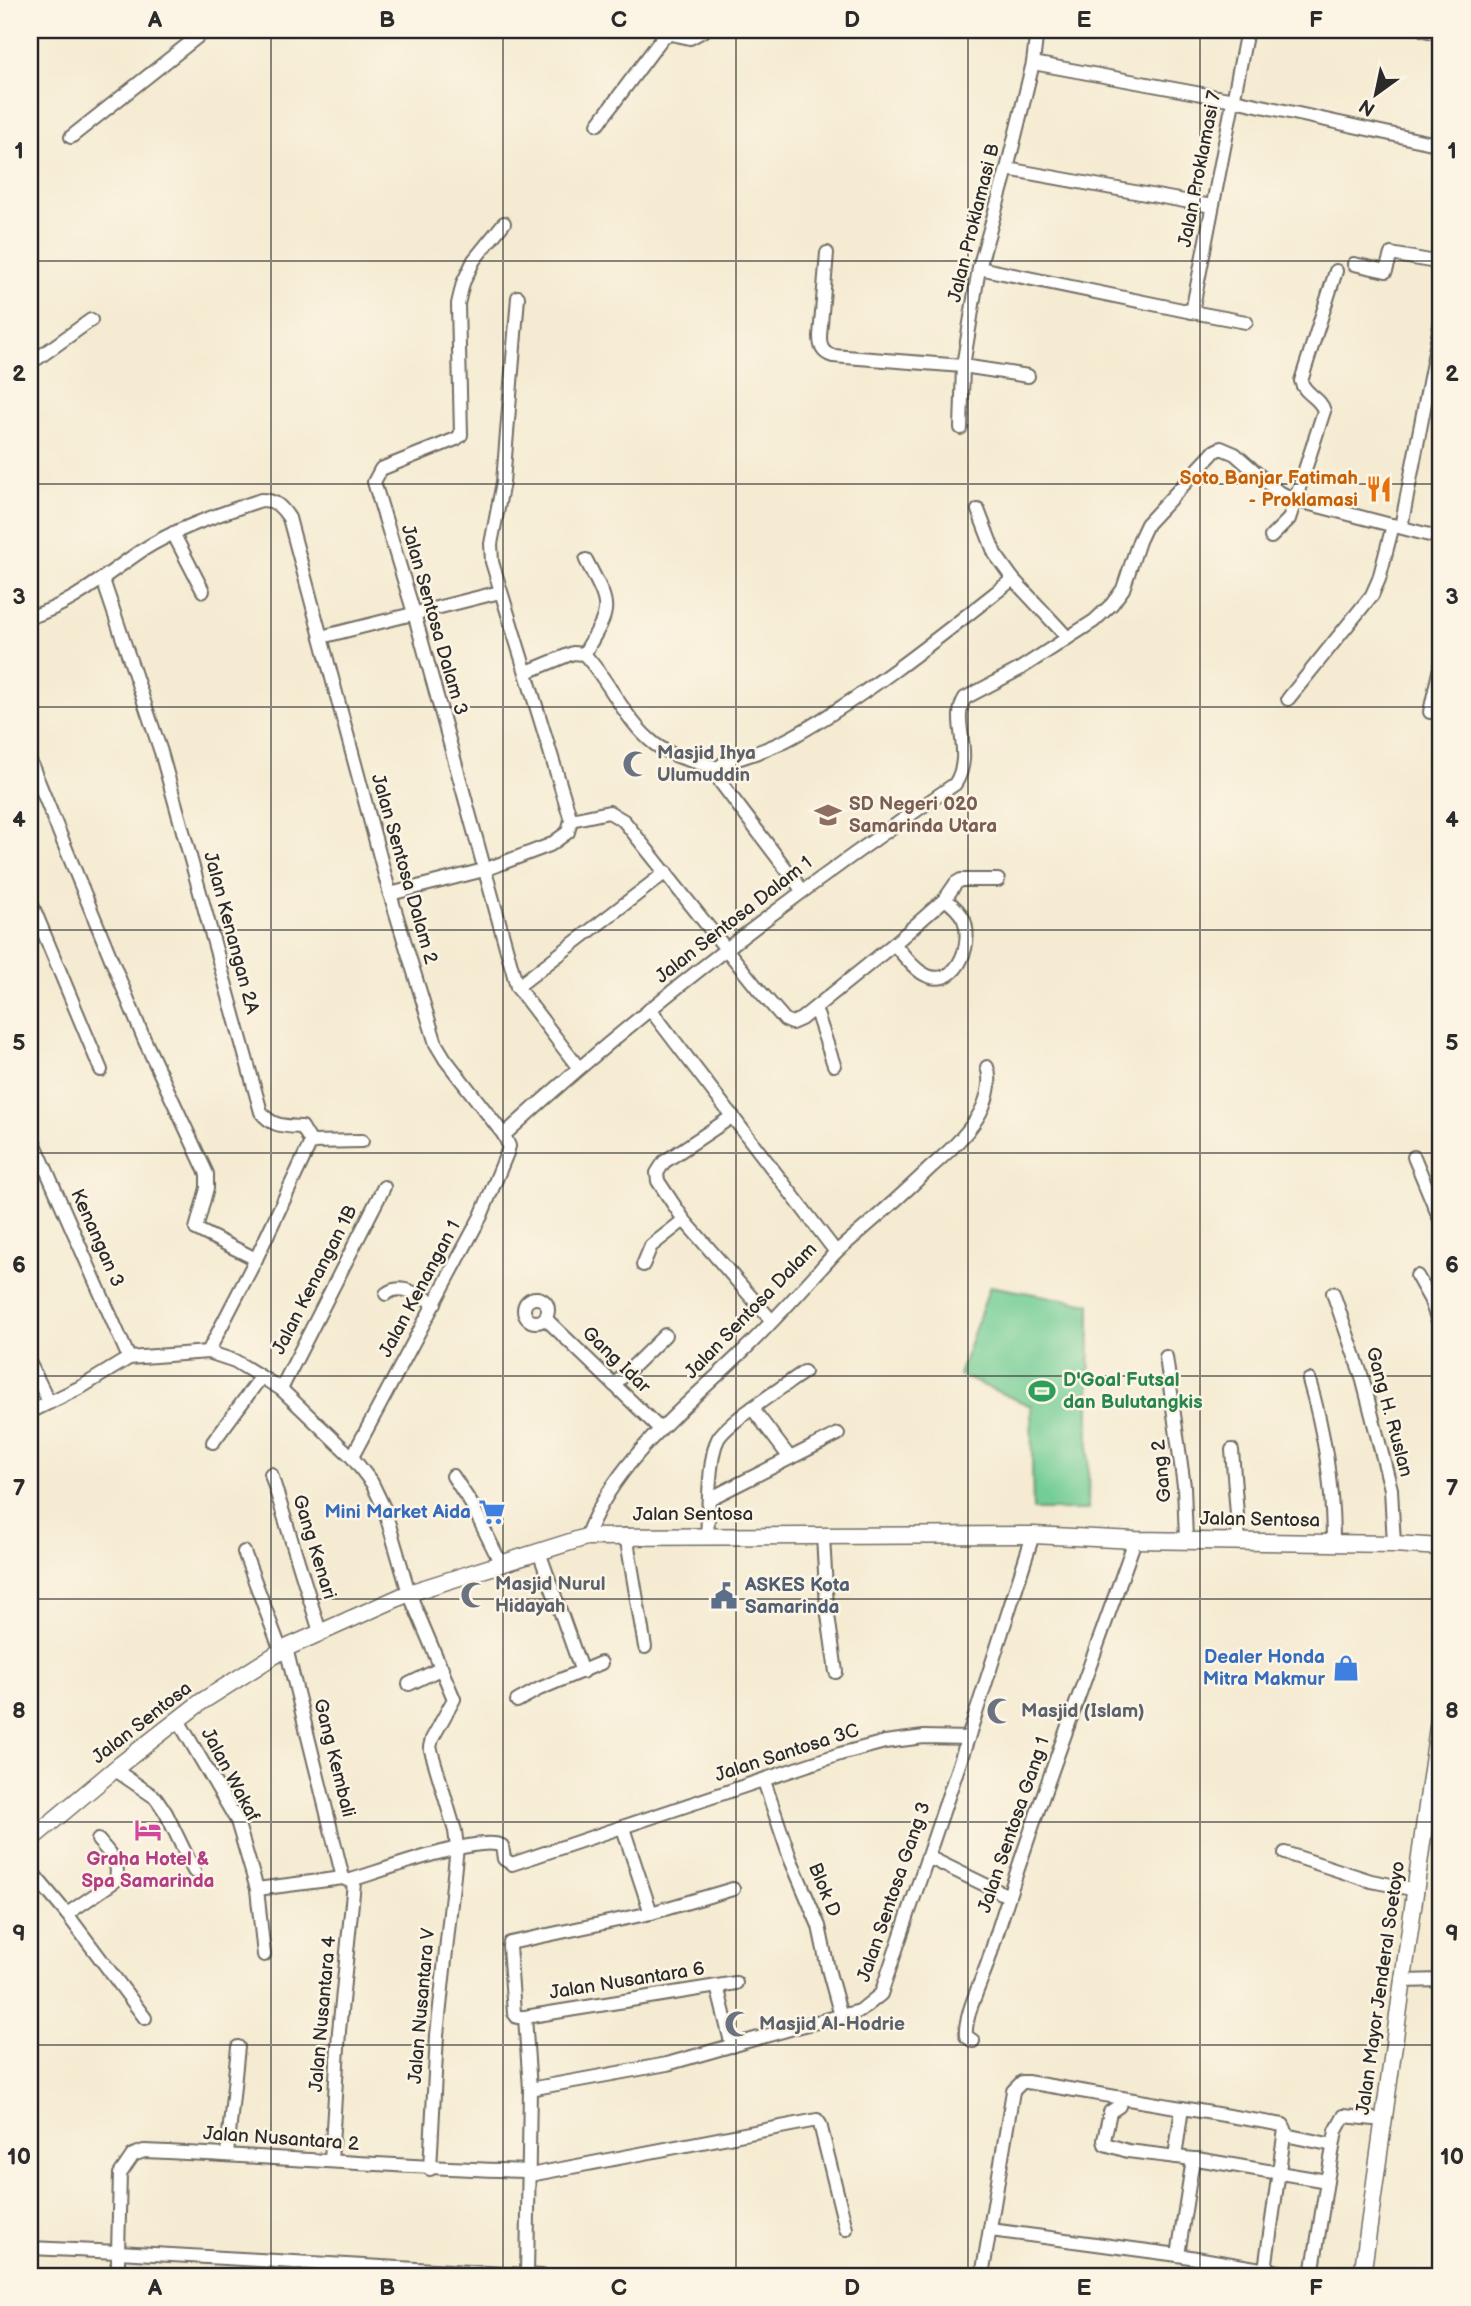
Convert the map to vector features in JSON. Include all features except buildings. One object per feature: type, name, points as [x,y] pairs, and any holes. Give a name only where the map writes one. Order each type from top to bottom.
[{"type":"street","points":[[71,136],[206,30]]},
{"type":"street","points":[[598,124],[663,37],[671,34],[690,38],[705,30]]},
{"type":"street","name":"Jalan Proklamasi B","points":[[961,428],[963,366],[979,268],[1033,63],[1037,30]]},
{"type":"street","name":"Jalan Proklamasi 7","points":[[1194,312],[1247,30]]},
{"type":"street","points":[[1424,30],[1441,33]]},
{"type":"street","points":[[1033,63],[1234,100],[1441,145]]},
{"type":"street","points":[[1007,169],[1212,206]]},
{"type":"street","name":"Jalan Sentosa Dalam 3","points":[[504,223],[474,260],[463,283],[458,304],[461,435],[381,469],[374,482],[414,613],[517,987],[578,1067]]},
{"type":"street","points":[[827,253],[820,336],[824,352],[833,356],[963,366],[1028,376]]},
{"type":"street","points":[[1354,264],[1385,271],[1391,254],[1441,263]]},
{"type":"street","points":[[979,268],[1246,322]]},
{"type":"street","points":[[1271,537],[1289,519],[1324,409],[1303,387],[1301,381],[1336,271]]},
{"type":"street","points":[[390,894],[484,870],[560,839],[568,832],[571,820],[492,562],[491,544],[503,482],[517,297]]},
{"type":"street","points":[[30,354],[38,358],[47,353],[91,320]]},
{"type":"street","points":[[1288,699],[1372,595],[1380,579],[1397,526],[1441,321]]},
{"type":"street","points":[[978,510],[995,554],[1013,579],[1067,638],[1094,621],[1118,597],[1147,524],[1216,451],[1222,448],[1235,454],[1277,491],[1295,500],[1441,538]]},
{"type":"street","name":"Jalan Sentosa Dalam 2","points":[[173,533],[261,500],[278,504],[289,518],[390,894],[436,1044],[504,1135]]},
{"type":"street","points":[[30,617],[64,604],[173,533],[202,591]]},
{"type":"street","points":[[584,654],[606,614],[607,606],[586,560]]},
{"type":"street","points":[[802,890],[721,783],[718,768],[724,763],[793,737],[935,640],[1013,579]]},
{"type":"street","name":"Jalan Kenangan 2A","points":[[103,580],[161,752],[261,1112],[267,1120],[277,1125],[302,1127],[312,1142]]},
{"type":"street","points":[[321,637],[500,592]]},
{"type":"street","name":"Jalan Sentosa Dalam 1","points":[[504,1135],[578,1067],[726,949],[802,890],[955,784],[962,772],[964,747],[961,708],[965,698],[1001,681],[1067,638]]},
{"type":"street","points":[[527,672],[573,653],[584,654],[625,711],[654,744],[679,756],[718,768]]},
{"type":"street","points":[[1430,712],[1441,663]]},
{"type":"street","points":[[30,761],[144,1039],[206,1174],[207,1188],[196,1229],[257,1259]]},
{"type":"street","points":[[571,820],[609,812],[618,815],[785,1020],[792,1023],[815,1008],[894,944],[945,899],[956,883],[961,880],[998,880]]},
{"type":"street","points":[[517,987],[666,872]]},
{"type":"street","points":[[894,944],[922,973],[934,977],[943,976],[956,968],[965,954],[965,930],[960,914],[945,899]]},
{"type":"street","points":[[30,900],[101,1070]]},
{"type":"street","points":[[815,1008],[834,1065]]},
{"type":"street","name":"Jalan Sentosa Dalam","points":[[586,1537],[595,1512],[637,1454],[772,1321],[836,1252],[650,1009]]},
{"type":"street","points":[[836,1252],[965,1134],[978,1117],[989,1089],[991,1077],[988,1067]]},
{"type":"street","points":[[733,1116],[664,1162],[657,1173],[658,1181],[684,1220],[772,1321]]},
{"type":"street","name":"Kenangan 3","points":[[30,1133],[129,1357]]},
{"type":"street","name":"Jalan Kenangan 1","points":[[352,1457],[481,1216],[508,1153],[509,1146],[504,1135]]},
{"type":"street","points":[[30,1412],[83,1386],[129,1357],[208,1352],[257,1259],[312,1142],[362,1142]]},
{"type":"street","points":[[1415,1157],[1441,1222]]},
{"type":"street","name":"Jalan Kenangan 1B","points":[[281,1389],[384,1188]]},
{"type":"street","points":[[643,1265],[651,1246],[684,1220]]},
{"type":"street","points":[[1417,1276],[1430,1299],[1441,1329]]},
{"type":"street","points":[[386,1294],[396,1289],[407,1290],[435,1303]]},
{"type":"street","name":"Gang H. Ruslan","points":[[1334,1293],[1362,1377],[1391,1489],[1394,1544]]},
{"type":"street","name":"Gang Idar","points":[[546,1320],[660,1429]]},
{"type":"street","points":[[614,1385],[665,1335]]},
{"type":"street","name":"Jalan Nusantara V","points":[[208,1352],[235,1361],[281,1389],[352,1457],[372,1483],[384,1508],[409,1593],[454,1699],[430,1747],[455,1831],[457,1847],[437,2035],[430,2169]]},
{"type":"street","name":"Gang 2","points":[[1166,1357],[1184,1486],[1186,1540]]},
{"type":"street","points":[[30,1364],[49,1402]]},
{"type":"street","points":[[707,1536],[713,1454],[719,1436],[752,1408],[804,1372]]},
{"type":"street","points":[[213,1442],[261,1377]]},
{"type":"street","points":[[1309,1380],[1323,1433],[1332,1484],[1333,1543]]},
{"type":"street","points":[[752,1408],[790,1458]]},
{"type":"street","points":[[711,1498],[838,1434]]},
{"type":"street","points":[[1232,1450],[1239,1540]]},
{"type":"street","name":"Gang Kenari","points":[[271,1474],[320,1632]]},
{"type":"street","points":[[453,1476],[471,1505],[500,1564]]},
{"type":"street","points":[[626,1535],[645,1647]]},
{"type":"street","name":"Jalan Sentosa","points":[[30,1840],[114,1769],[201,1702],[284,1649],[409,1593],[586,1537],[1033,1535],[1441,1547]]},
{"type":"street","name":"Jalan Sentosa Gang 3","points":[[530,2089],[667,2064],[860,2011],[881,1994],[968,1738],[1033,1535]]},
{"type":"street","points":[[824,1536],[827,1608],[836,1672]]},
{"type":"street","name":"Jalan Sentosa Gang 1","points":[[973,2041],[966,2036],[967,2020],[1008,1896],[1135,1540]]},
{"type":"street","name":"Gang Kembali","points":[[244,1552],[284,1649],[347,1879]]},
{"type":"street","points":[[540,1552],[582,1672]]},
{"type":"street","points":[[517,1701],[601,1663]]},
{"type":"street","points":[[409,1684],[442,1668]]},
{"type":"street","name":"Jalan Mayor Jenderal Soetoyo","points":[[1362,2276],[1441,1709]]},
{"type":"street","name":"Jalan Wakaf","points":[[178,1720],[237,1821],[257,1889],[264,1955]]},
{"type":"street","name":"Jalan Santosa 3C","points":[[457,1847],[499,1843],[504,1859],[512,1864],[840,1754],[886,1742],[924,1737],[968,1738]]},
{"type":"street","points":[[114,1769],[156,1798],[194,1871]]},
{"type":"street","name":"Blok D","points":[[764,1781],[790,1858],[819,1926],[841,2016]]},
{"type":"street","points":[[623,1828],[651,1913]]},
{"type":"street","points":[[67,1914],[115,1881],[118,1868],[98,1840]]},
{"type":"street","points":[[257,1889],[347,1879],[457,1847]]},
{"type":"street","points":[[1285,1853],[1371,1881],[1417,1889]]},
{"type":"street","points":[[928,1857],[1008,1896]]},
{"type":"street","points":[[30,1870],[67,1914],[145,2018]]},
{"type":"street","name":"Jalan Nusantara 4","points":[[331,2161],[339,2031],[355,1886],[347,1879]]},
{"type":"street","points":[[527,2276],[530,2089],[525,2017],[517,2017],[514,2013],[510,1943],[651,1913],[733,1889]]},
{"type":"street","points":[[1404,1981],[1441,1980]]},
{"type":"street","name":"Jalan Nusantara 6","points":[[525,2017],[736,1983]]},
{"type":"street","points":[[717,1986],[732,2046]]},
{"type":"street","points":[[228,2154],[238,2047]]},
{"type":"street","points":[[982,2276],[1013,2091],[1027,2082],[1281,2123],[1285,2129],[1265,2269]]},
{"type":"street","points":[[1122,2098],[1120,2104],[1110,2112],[1105,2144],[1128,2151],[1193,2158],[1327,2181]]},
{"type":"street","points":[[1175,2157],[1182,2108]]},
{"type":"street","points":[[991,2230],[1318,2276],[1327,2181],[1336,2130],[1344,2116],[1384,2120]]},
{"type":"street","name":"Jalan Nusantara 2","points":[[118,2252],[120,2174],[133,2155],[144,2151],[530,2173],[817,2120],[846,2229]]},
{"type":"street","points":[[1284,2135],[1333,2145]]},
{"type":"street","points":[[1178,2255],[1193,2158]]},
{"type":"street","points":[[30,2248],[429,2272],[542,2276]]},
{"type":"street","points":[[118,2252],[118,2276]]},
{"type":"green space","name":"D'Goal Futsal dan Bulutangkis","points":[[990,1286],[1090,1304],[1088,1510],[1033,1510],[1031,1406],[959,1375]]},
{"type":"place","name":"Soto Banjar Fatimah - Proklamasi","points":[[1379,489]]},
{"type":"place","name":"Masjid Ihya Ulumuddin","points":[[636,764]]},
{"type":"place","name":"SD Negeri 020 Samarinda Utara","points":[[828,815]]},
{"type":"place","name":"D'Goal Futsal dan Bulutangkis","points":[[1042,1391]]},
{"type":"place","name":"Mini Market Aida","points":[[492,1512]]},
{"type":"place","name":"Masjid Nurul Hidayah","points":[[474,1595]]},
{"type":"place","name":"ASKES Kota Samarinda","points":[[724,1596]]},
{"type":"place","name":"Dealer Honda Mitra Makmur","points":[[1346,1668]]},
{"type":"place","name":"Masjid (Islam)","points":[[1000,1711]]},
{"type":"place","name":"Graha Hotel & Spa Samarinda","points":[[148,1830]]},
{"type":"place","name":"Masjid Al-Hodrie","points":[[738,2024]]}]
